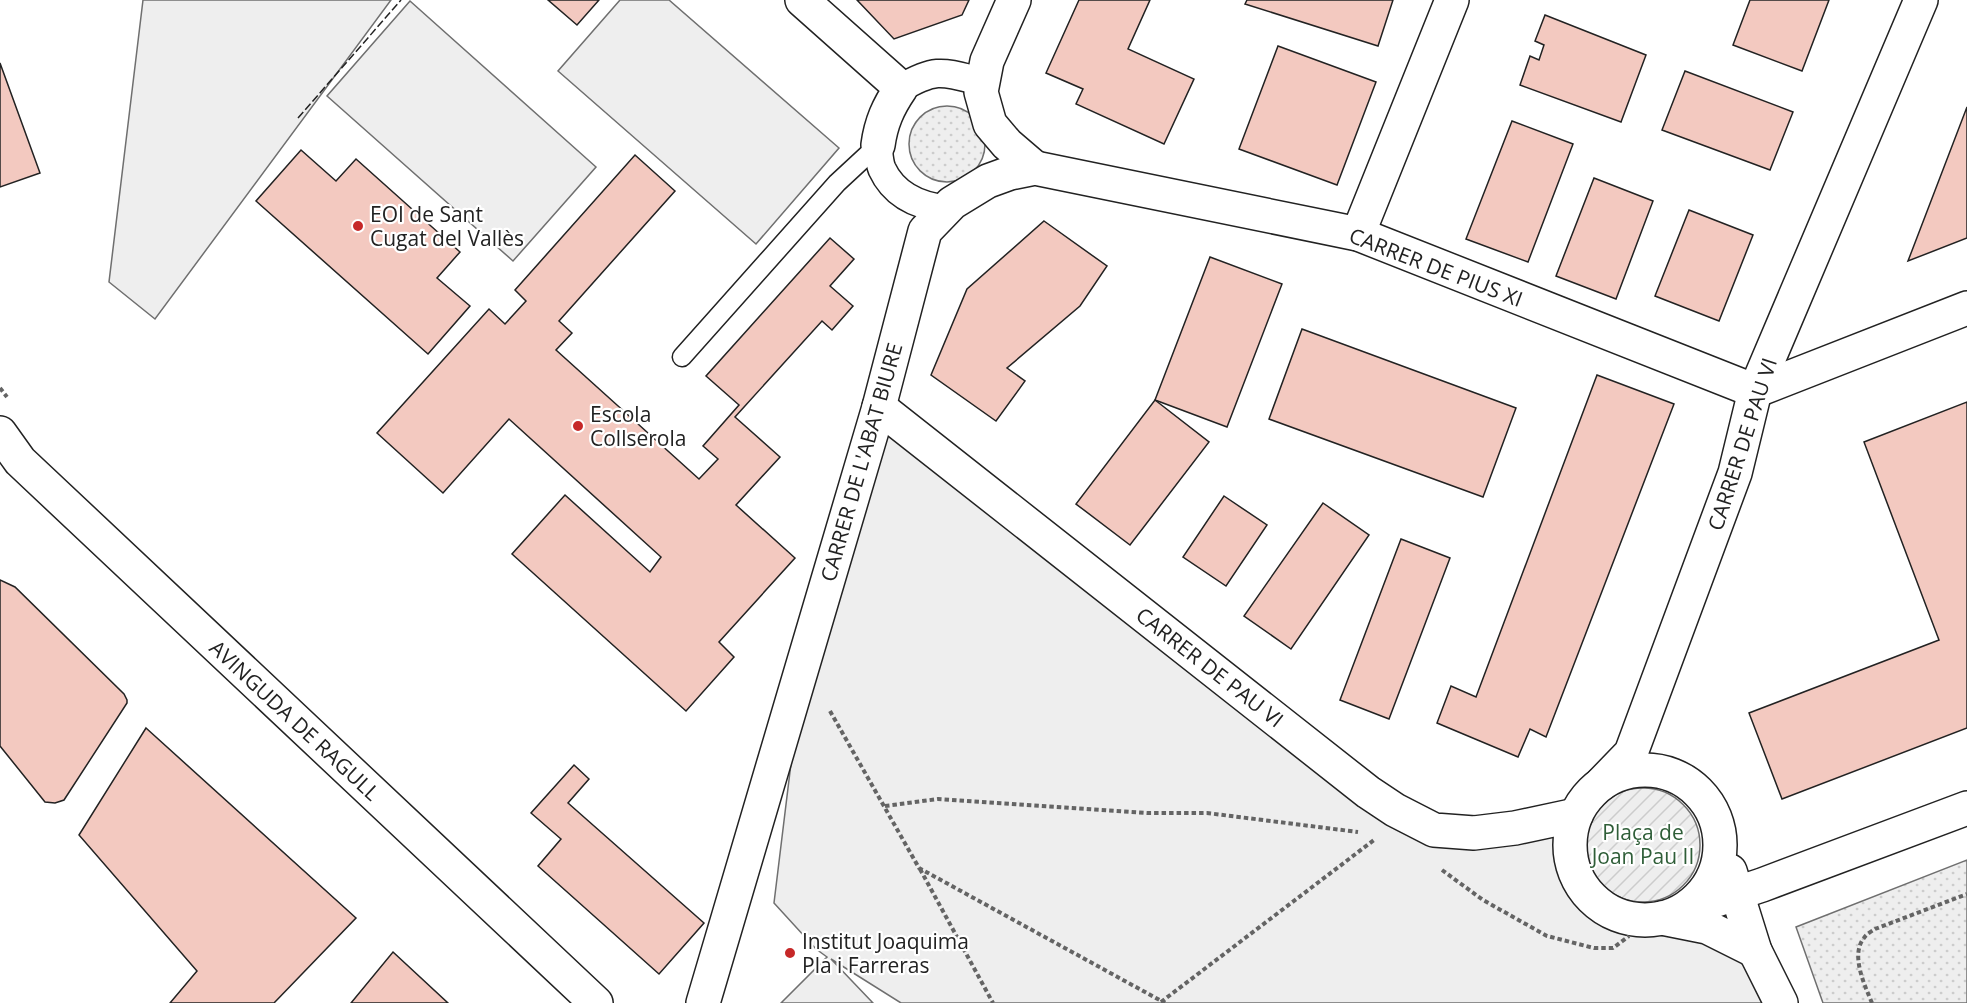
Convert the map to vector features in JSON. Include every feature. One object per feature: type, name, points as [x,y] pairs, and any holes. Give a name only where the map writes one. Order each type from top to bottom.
[{"type":"street","points":[[802,0],[901,88]]},
{"type":"street","points":[[1014,0],[987,61],[981,92],[990,124],[1007,144],[1035,168]]},
{"type":"street","points":[[1358,234],[1452,0]]},
{"type":"street","name":"CARRER DE PAU VI","points":[[1602,783],[1631,753],[1735,473],[1755,391],[1921,0]]},
{"type":"street","points":[[946,209],[917,203],[903,195],[891,182],[881,168],[878,145],[880,129],[887,108],[901,88],[929,73],[946,73],[983,82]]},
{"type":"street","name":"CARRER DE PIUS XI","points":[[1035,168],[1358,234],[1755,391]]},
{"type":"street","name":"CARRER DE L'ABAT BIURE","points":[[703,1003],[879,407],[925,231],[952,203],[988,182],[1010,173],[1035,168]]},
{"type":"street","points":[[1755,391],[1967,308]]},
{"type":"street","name":"CARRER DE PAU VI","points":[[879,407],[1368,792],[1395,810],[1434,830],[1474,834],[1576,815]]},
{"type":"street","name":"AVINGUDA DE RAGULL","points":[[0,433],[10,467],[597,1003]]},
{"type":"street","points":[[1781,1003],[1755,951],[1737,893],[1720,837],[1716,820],[1709,805],[1699,792],[1686,782],[1664,772],[1640,770],[1620,774],[1602,783],[1586,799],[1576,815],[1570,833],[1572,864],[1583,887],[1599,904],[1621,916],[1637,920],[1664,916],[1737,893],[1967,808]]},
{"type":"street","points":[[1664,916],[1697,899],[1712,880],[1719,858],[1720,837]]},
{"type":"street","points":[[1755,951],[1764,915],[1781,878]]},
{"type":"street","points":[[1664,916],[1707,927],[1755,951]]},
{"type":"lane","points":[[682,357],[837,183],[878,145]]},
{"type":"path","points":[[803,665],[885,806],[993,1003]]},
{"type":"path","points":[[919,868],[1162,1002],[1392,827],[1384,819],[1368,792]]},
{"type":"path","points":[[885,806],[938,799],[1147,813],[1207,813],[1360,832]]},
{"type":"path","points":[[1437,867],[1483,900],[1546,936],[1594,948],[1613,948],[1664,916]]},
{"type":"path","points":[[1872,1003],[1859,969],[1859,950],[1863,938],[1875,929],[1967,894]]},
{"type":"green space","points":[[143,0],[391,0],[155,319],[109,282]]},
{"type":"green space","points":[[620,0],[669,0],[839,148],[756,244],[558,71]]},
{"type":"green space","points":[[410,1],[596,167],[513,261],[327,96]]},
{"type":"green space","points":[[947,106],[961,109],[974,117],[982,130],[985,144],[982,158],[974,171],[961,179],[947,182],[933,179],[920,171],[912,158],[909,144],[912,130],[920,117],[933,109]]},
{"type":"green space","points":[[879,407],[1434,830],[1576,815],[1572,831],[1573,862],[1577,876],[1593,900],[1621,916],[1678,924],[1721,934],[1741,954],[1781,1003],[901,1003],[831,959],[873,1003],[781,1003],[827,957],[816,949],[774,903],[803,665]]},
{"type":"green space","name":"Plaça de Joan Pau II","points":[[1643,788],[1665,792],[1675,797],[1691,813],[1696,823],[1700,845],[1696,867],[1691,877],[1675,893],[1665,898],[1643,902],[1621,898],[1611,893],[1595,877],[1590,867],[1586,845],[1590,823],[1595,813],[1611,797],[1621,792]]},
{"type":"green space","points":[[1967,860],[1967,1003],[1823,1003],[1796,927]]},
{"type":"building","points":[[548,0],[599,0],[577,25]]},
{"type":"building","points":[[857,0],[969,0],[962,15],[894,39]]},
{"type":"building","points":[[1079,0],[1150,0],[1128,49],[1194,79],[1164,144],[1076,104],[1083,89],[1046,73]]},
{"type":"building","points":[[1247,0],[1393,0],[1378,46],[1245,4]]},
{"type":"building","points":[[1750,0],[1829,0],[1802,71],[1733,45]]},
{"type":"building","points":[[1545,15],[1646,55],[1621,122],[1520,85],[1530,56],[1539,60],[1544,45],[1535,41]]},
{"type":"building","points":[[1278,46],[1376,82],[1337,185],[1239,149]]},
{"type":"building","points":[[0,63],[40,173],[0,187]]},
{"type":"building","points":[[1685,71],[1793,112],[1770,170],[1662,130]]},
{"type":"building","points":[[1967,107],[1967,238],[1908,261]]},
{"type":"building","points":[[1512,121],[1573,144],[1528,262],[1466,239]]},
{"type":"building","name":"EOI de Sant Cugat del Vallès","points":[[301,150],[336,181],[356,159],[460,252],[437,278],[470,306],[428,354],[256,201]]},
{"type":"building","name":"Escola Collserola","points":[[635,155],[675,191],[559,321],[572,333],[556,350],[699,479],[718,459],[703,446],[739,405],[706,376],[830,238],[854,259],[830,286],[853,306],[832,330],[822,321],[735,417],[780,457],[736,505],[795,558],[719,642],[734,657],[686,711],[512,554],[565,495],[650,572],[661,557],[509,419],[443,493],[377,433],[489,309],[505,324],[526,301],[515,290]]},
{"type":"building","points":[[1594,178],[1653,201],[1616,299],[1556,276]]},
{"type":"building","points":[[1689,210],[1753,235],[1719,321],[1655,296]]},
{"type":"building","points":[[1044,221],[1107,266],[1080,306],[1007,368],[1025,381],[996,421],[931,375],[967,289]]},
{"type":"building","points":[[1210,257],[1282,284],[1227,427],[1155,400]]},
{"type":"building","points":[[1302,329],[1516,408],[1483,497],[1269,419]]},
{"type":"building","points":[[1597,375],[1674,404],[1546,737],[1530,729],[1518,757],[1437,723],[1451,686],[1476,697]]},
{"type":"building","points":[[1155,400],[1209,442],[1130,545],[1076,504]]},
{"type":"building","points":[[1967,402],[1967,728],[1782,799],[1749,713],[1939,640],[1864,442]]},
{"type":"building","points":[[1224,496],[1267,525],[1226,586],[1183,557]]},
{"type":"building","points":[[1323,503],[1369,535],[1291,649],[1244,616]]},
{"type":"building","points":[[1401,539],[1450,558],[1389,719],[1340,700]]},
{"type":"building","points":[[0,580],[15,587],[124,694],[127,700],[64,800],[55,803],[45,802],[0,746]]},
{"type":"building","points":[[146,728],[356,918],[274,1003],[170,1003],[197,971],[79,835]]},
{"type":"building","points":[[574,765],[589,779],[568,803],[704,923],[659,974],[538,866],[561,839],[531,813]]},
{"type":"building","points":[[393,952],[448,1003],[351,1003]]},
{"type":"fence","points":[[298,118],[401,0]]},
{"type":"place","name":"EOI de Sant Cugat del Vallès","points":[[358,226]]},
{"type":"place","name":"Escola Collserola","points":[[578,426]]},
{"type":"place","name":"Institut Joaquima Pla i Farreras","points":[[790,953]]}]
